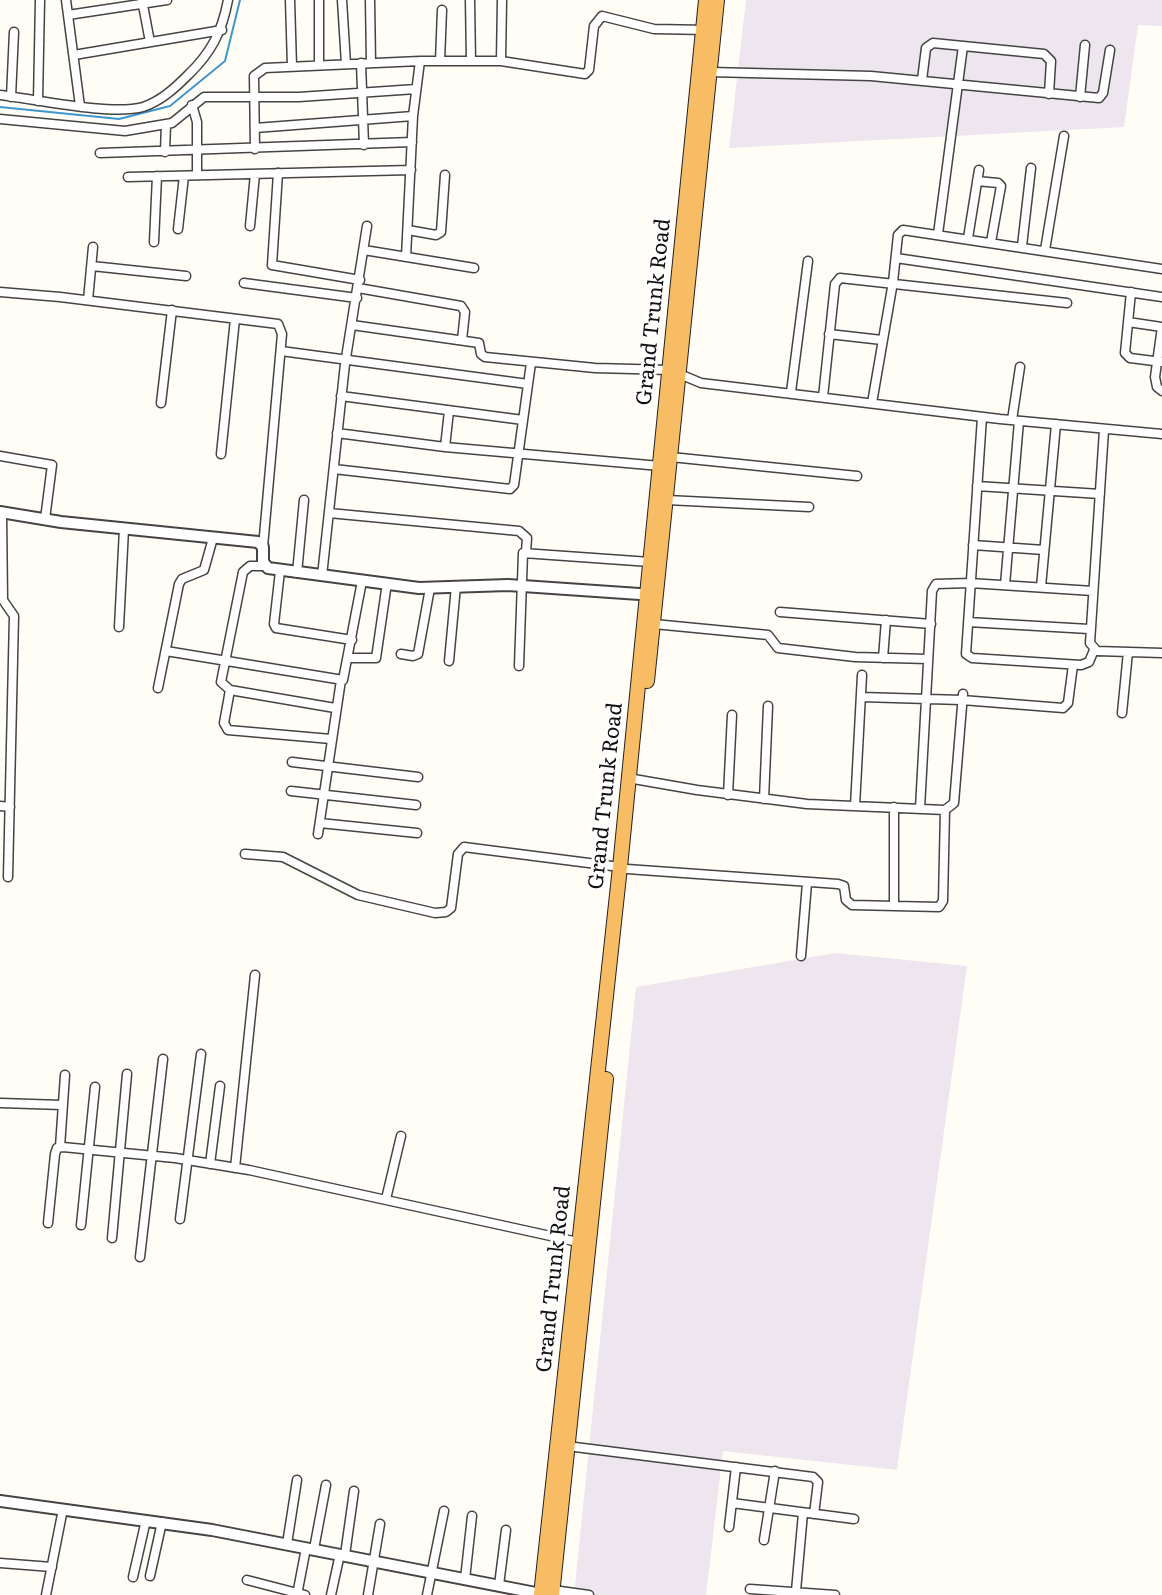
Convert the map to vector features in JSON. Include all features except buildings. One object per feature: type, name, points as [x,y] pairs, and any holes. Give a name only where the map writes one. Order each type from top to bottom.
[{"type":"highway","name":"Grand Trunk Road","points":[[674,373],[710,72],[706,0]]},
{"type":"highway","name":"Grand Trunk Road","points":[[632,779],[654,624],[650,562],[666,461],[708,30],[717,0]]},
{"type":"highway","name":"Grand Trunk Road","points":[[547,1593],[578,1242],[624,868],[652,595],[667,500],[666,461]]},
{"type":"highway","name":"Grand Trunk Road","points":[[547,1593],[567,1446],[622,883]]},
{"type":"street","points":[[38,101],[40,0]]},
{"type":"street","points":[[66,0],[80,106]]},
{"type":"street","points":[[68,15],[167,0]]},
{"type":"street","points":[[0,95],[80,106],[131,109],[158,100],[201,62],[222,30],[228,0]]},
{"type":"street","points":[[290,0],[292,66]]},
{"type":"street","points":[[319,0],[319,65]]},
{"type":"street","points":[[342,0],[346,64]]},
{"type":"street","points":[[370,0],[371,63]]},
{"type":"street","points":[[470,0],[471,61]]},
{"type":"street","points":[[501,61],[502,0]]},
{"type":"street","points":[[142,2],[150,42]]},
{"type":"street","points":[[440,61],[442,10]]},
{"type":"street","points":[[255,148],[254,76],[258,70],[361,63],[501,61],[585,74],[589,70],[594,26],[602,16],[654,29],[708,30]]},
{"type":"street","points":[[74,55],[222,30]]},
{"type":"street","points":[[11,97],[14,32]]},
{"type":"street","points":[[922,80],[926,48],[930,44],[963,46],[1048,56],[1051,61],[1049,94]]},
{"type":"street","points":[[1080,97],[1085,45]]},
{"type":"street","points":[[938,234],[963,46]]},
{"type":"street","points":[[710,72],[871,76],[1099,99],[1103,95],[1110,50]]},
{"type":"street","points":[[406,257],[413,116],[420,61]]},
{"type":"street","points":[[361,63],[364,145]]},
{"type":"street","points":[[0,119],[118,131],[178,120],[192,105],[204,97],[255,98],[363,94],[416,89]]},
{"type":"street","points":[[192,105],[197,122],[197,175]]},
{"type":"street","points":[[255,128],[413,116]]},
{"type":"street","points":[[165,152],[166,124]]},
{"type":"street","points":[[1045,250],[1064,136]]},
{"type":"street","points":[[100,153],[412,142]]},
{"type":"street","points":[[1022,246],[1031,168]]},
{"type":"street","points":[[128,177],[411,170]]},
{"type":"street","points":[[968,238],[979,170]]},
{"type":"street","points":[[278,173],[272,265],[461,306],[465,312],[462,340]]},
{"type":"street","points":[[250,226],[255,174]]},
{"type":"street","points":[[408,230],[436,235],[441,232],[445,175]]},
{"type":"street","points":[[154,242],[157,176]]},
{"type":"street","points":[[178,229],[184,176]]},
{"type":"street","points":[[977,181],[998,183],[1001,186],[991,242]]},
{"type":"street","points":[[322,576],[341,396],[367,226]]},
{"type":"street","points":[[872,403],[900,231],[968,238],[1162,268]]},
{"type":"street","points":[[88,300],[93,247]]},
{"type":"street","points":[[364,250],[474,268]]},
{"type":"street","points":[[896,258],[1162,297]]},
{"type":"street","points":[[791,393],[808,261]]},
{"type":"street","points":[[92,266],[186,276]]},
{"type":"street","points":[[823,397],[837,280],[845,277],[1068,303]]},
{"type":"street","points":[[244,283],[357,298]]},
{"type":"street","points":[[0,292],[88,300],[278,324],[282,330],[281,351],[263,547],[266,567]]},
{"type":"street","points":[[1131,292],[1127,356],[1160,362]]},
{"type":"street","points":[[161,403],[171,310]]},
{"type":"street","points":[[221,454],[235,319]]},
{"type":"street","points":[[1128,322],[1162,327],[1160,362],[1155,384],[1162,391]]},
{"type":"street","points":[[352,325],[480,344],[481,354],[484,357],[531,363],[674,373],[701,383],[1016,421],[1162,434]]},
{"type":"street","points":[[830,334],[882,340]]},
{"type":"street","points":[[281,351],[528,384]]},
{"type":"street","points":[[334,469],[506,490],[514,485],[531,363]]},
{"type":"street","points":[[1005,585],[1014,489],[1020,367]]},
{"type":"street","points":[[341,396],[523,420]]},
{"type":"street","points":[[445,447],[449,411]]},
{"type":"street","points":[[982,417],[966,650],[968,657],[1073,665],[1089,662],[1094,650]]},
{"type":"street","points":[[1041,587],[1056,424]]},
{"type":"street","points":[[1094,650],[1090,644],[1089,629],[1104,430]]},
{"type":"street","points":[[337,433],[518,454],[666,461],[857,476]]},
{"type":"street","points":[[0,456],[52,465],[45,519]]},
{"type":"street","points":[[977,486],[1100,494]]},
{"type":"street","points":[[297,573],[304,500]]},
{"type":"street","points":[[667,500],[809,507]]},
{"type":"street","points":[[8,877],[14,616],[3,600],[1,584],[1,512],[124,529],[258,542],[263,547]]},
{"type":"street","points":[[329,513],[519,531],[527,538],[526,552],[521,557],[519,666]]},
{"type":"street","points":[[119,627],[124,529]]},
{"type":"street","points":[[158,688],[180,581],[204,570],[213,538]]},
{"type":"street","points":[[973,545],[1044,550]]},
{"type":"street","points":[[526,552],[650,562]]},
{"type":"street","points":[[335,708],[230,690],[222,682],[224,659],[243,572],[247,567],[266,567],[280,571],[430,588],[520,585],[652,595]]},
{"type":"street","points":[[280,571],[274,624],[276,628],[352,640]]},
{"type":"street","points":[[318,834],[335,708],[341,680],[346,676],[362,581]]},
{"type":"street","points":[[349,658],[376,658],[387,583]]},
{"type":"street","points":[[920,808],[932,591],[936,584],[970,583],[1093,591]]},
{"type":"street","points":[[449,661],[456,586]]},
{"type":"street","points":[[401,654],[414,656],[419,652],[430,588]]},
{"type":"street","points":[[780,612],[931,624]]},
{"type":"street","points":[[883,658],[886,621]]},
{"type":"street","points":[[968,622],[1089,629]]},
{"type":"street","points":[[654,624],[768,635],[778,648],[883,658],[928,659]]},
{"type":"street","points":[[1094,650],[1162,653]]},
{"type":"street","points":[[166,651],[341,680]]},
{"type":"street","points":[[1122,713],[1128,652]]},
{"type":"street","points":[[861,697],[963,697],[1063,708],[1068,703],[1073,665]]},
{"type":"street","points":[[855,806],[862,675]]},
{"type":"street","points":[[230,690],[224,723],[228,730],[332,739]]},
{"type":"street","points":[[632,779],[764,799],[945,810],[954,803],[963,697]]},
{"type":"street","points":[[764,799],[768,706]]},
{"type":"street","points":[[728,795],[732,715]]},
{"type":"street","points":[[292,762],[418,777]]},
{"type":"street","points":[[291,791],[416,806]]},
{"type":"street","points":[[0,806],[10,807]]},
{"type":"street","points":[[894,807],[894,906]]},
{"type":"street","points":[[245,854],[284,857],[358,895],[435,914],[447,912],[451,908],[458,854],[464,847],[624,868],[842,885],[849,904],[936,907],[942,903],[945,810]]},
{"type":"street","points":[[320,824],[417,833]]},
{"type":"street","points":[[801,956],[807,882]]},
{"type":"street","points":[[234,1168],[255,975]]},
{"type":"street","points":[[180,1219],[201,1054]]},
{"type":"street","points":[[140,1257],[163,1059]]},
{"type":"street","points":[[112,1238],[127,1074]]},
{"type":"street","points":[[48,1223],[55,1154],[60,1148],[65,1075]]},
{"type":"street","points":[[210,1164],[220,1086]]},
{"type":"street","points":[[81,1225],[95,1087]]},
{"type":"street","points":[[1,1103],[62,1105]]},
{"type":"street","points":[[386,1199],[401,1136]]},
{"type":"street","points":[[60,1148],[119,1152],[234,1168],[578,1242]]},
{"type":"street","points":[[567,1446],[816,1478],[818,1482],[814,1514]]},
{"type":"street","points":[[729,1527],[736,1467]]},
{"type":"street","points":[[764,1540],[774,1471]]},
{"type":"street","points":[[287,1544],[297,1480]]},
{"type":"street","points":[[247,1580],[300,1594],[326,1485]]},
{"type":"street","points":[[331,1595],[342,1555],[354,1491]]},
{"type":"street","points":[[0,1501],[162,1522],[499,1585],[547,1593],[589,1595]]},
{"type":"street","points":[[732,1503],[854,1519]]},
{"type":"street","points":[[46,1595],[63,1509]]},
{"type":"street","points":[[427,1595],[444,1511]]},
{"type":"street","points":[[796,1591],[803,1513]]},
{"type":"street","points":[[465,1579],[472,1516]]},
{"type":"street","points":[[133,1577],[146,1520]]},
{"type":"street","points":[[150,1576],[162,1522]]},
{"type":"street","points":[[368,1595],[380,1524]]},
{"type":"street","points":[[499,1585],[506,1530]]},
{"type":"street","points":[[0,1563],[52,1567]]},
{"type":"street","points":[[750,1589],[835,1595]]},
{"type":"shaded area","points":[[746,0],[1162,0],[1162,26],[1138,25],[1124,127],[729,148]]},
{"type":"shaded area","points":[[836,953],[967,966],[897,1470],[723,1451],[706,1595],[574,1595],[636,987]]},
{"type":"waterway","points":[[0,107],[119,119],[170,106],[225,61],[240,0]]}]
